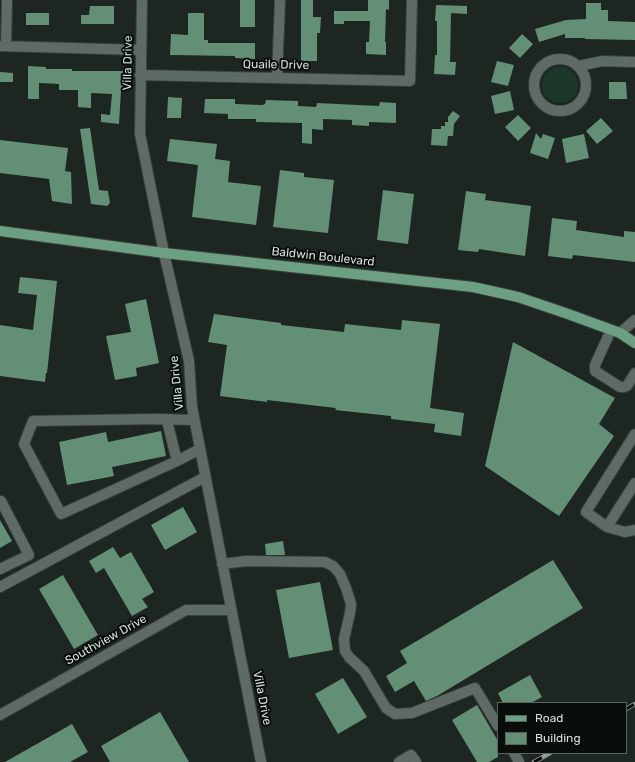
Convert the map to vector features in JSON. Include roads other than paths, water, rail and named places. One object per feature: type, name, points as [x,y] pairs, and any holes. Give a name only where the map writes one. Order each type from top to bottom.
[{"type":"main road","name":"Baldwin Boulevard","points":[[0,231],[164,253],[473,287],[518,297],[616,332],[635,343]]},
{"type":"street","points":[[7,0],[3,46],[141,50]]},
{"type":"street","name":"Villa Drive","points":[[142,0],[140,134],[164,253],[189,361],[194,420],[261,762]]},
{"type":"street","points":[[277,78],[280,0]]},
{"type":"street","name":"Quaile Drive","points":[[140,75],[410,81],[412,0]]},
{"type":"street","points":[[579,66],[585,75],[587,86],[584,97],[577,105],[568,110],[556,111],[546,107],[538,100],[534,90],[534,78],[540,68],[548,61],[559,58],[570,60],[579,66],[602,61],[635,62]]},
{"type":"street","points":[[635,320],[616,332],[595,365],[595,371],[620,387],[627,386],[635,373]]},
{"type":"street","points":[[194,420],[33,421],[24,444],[61,514],[200,449]]},
{"type":"street","points":[[167,421],[177,461]]},
{"type":"street","points":[[635,434],[586,512],[607,527],[625,532],[635,530]]},
{"type":"street","points":[[0,587],[205,477]]},
{"type":"street","points":[[607,527],[635,483]]},
{"type":"street","points":[[2,501],[37,568]]},
{"type":"street","points":[[0,569],[29,555]]},
{"type":"street","points":[[222,564],[246,560],[325,562],[333,566],[340,574],[351,604],[344,639],[345,651],[349,657],[364,670],[386,708],[395,714],[412,713],[475,688],[497,724]]},
{"type":"street","name":"Southview Drive","points":[[0,715],[186,610],[231,610]]},
{"type":"street","points":[[399,762],[411,755],[416,762]]},
{"type":"railway","points":[[627,708],[635,704]]},
{"type":"railway","points":[[534,762],[548,754]]}]
